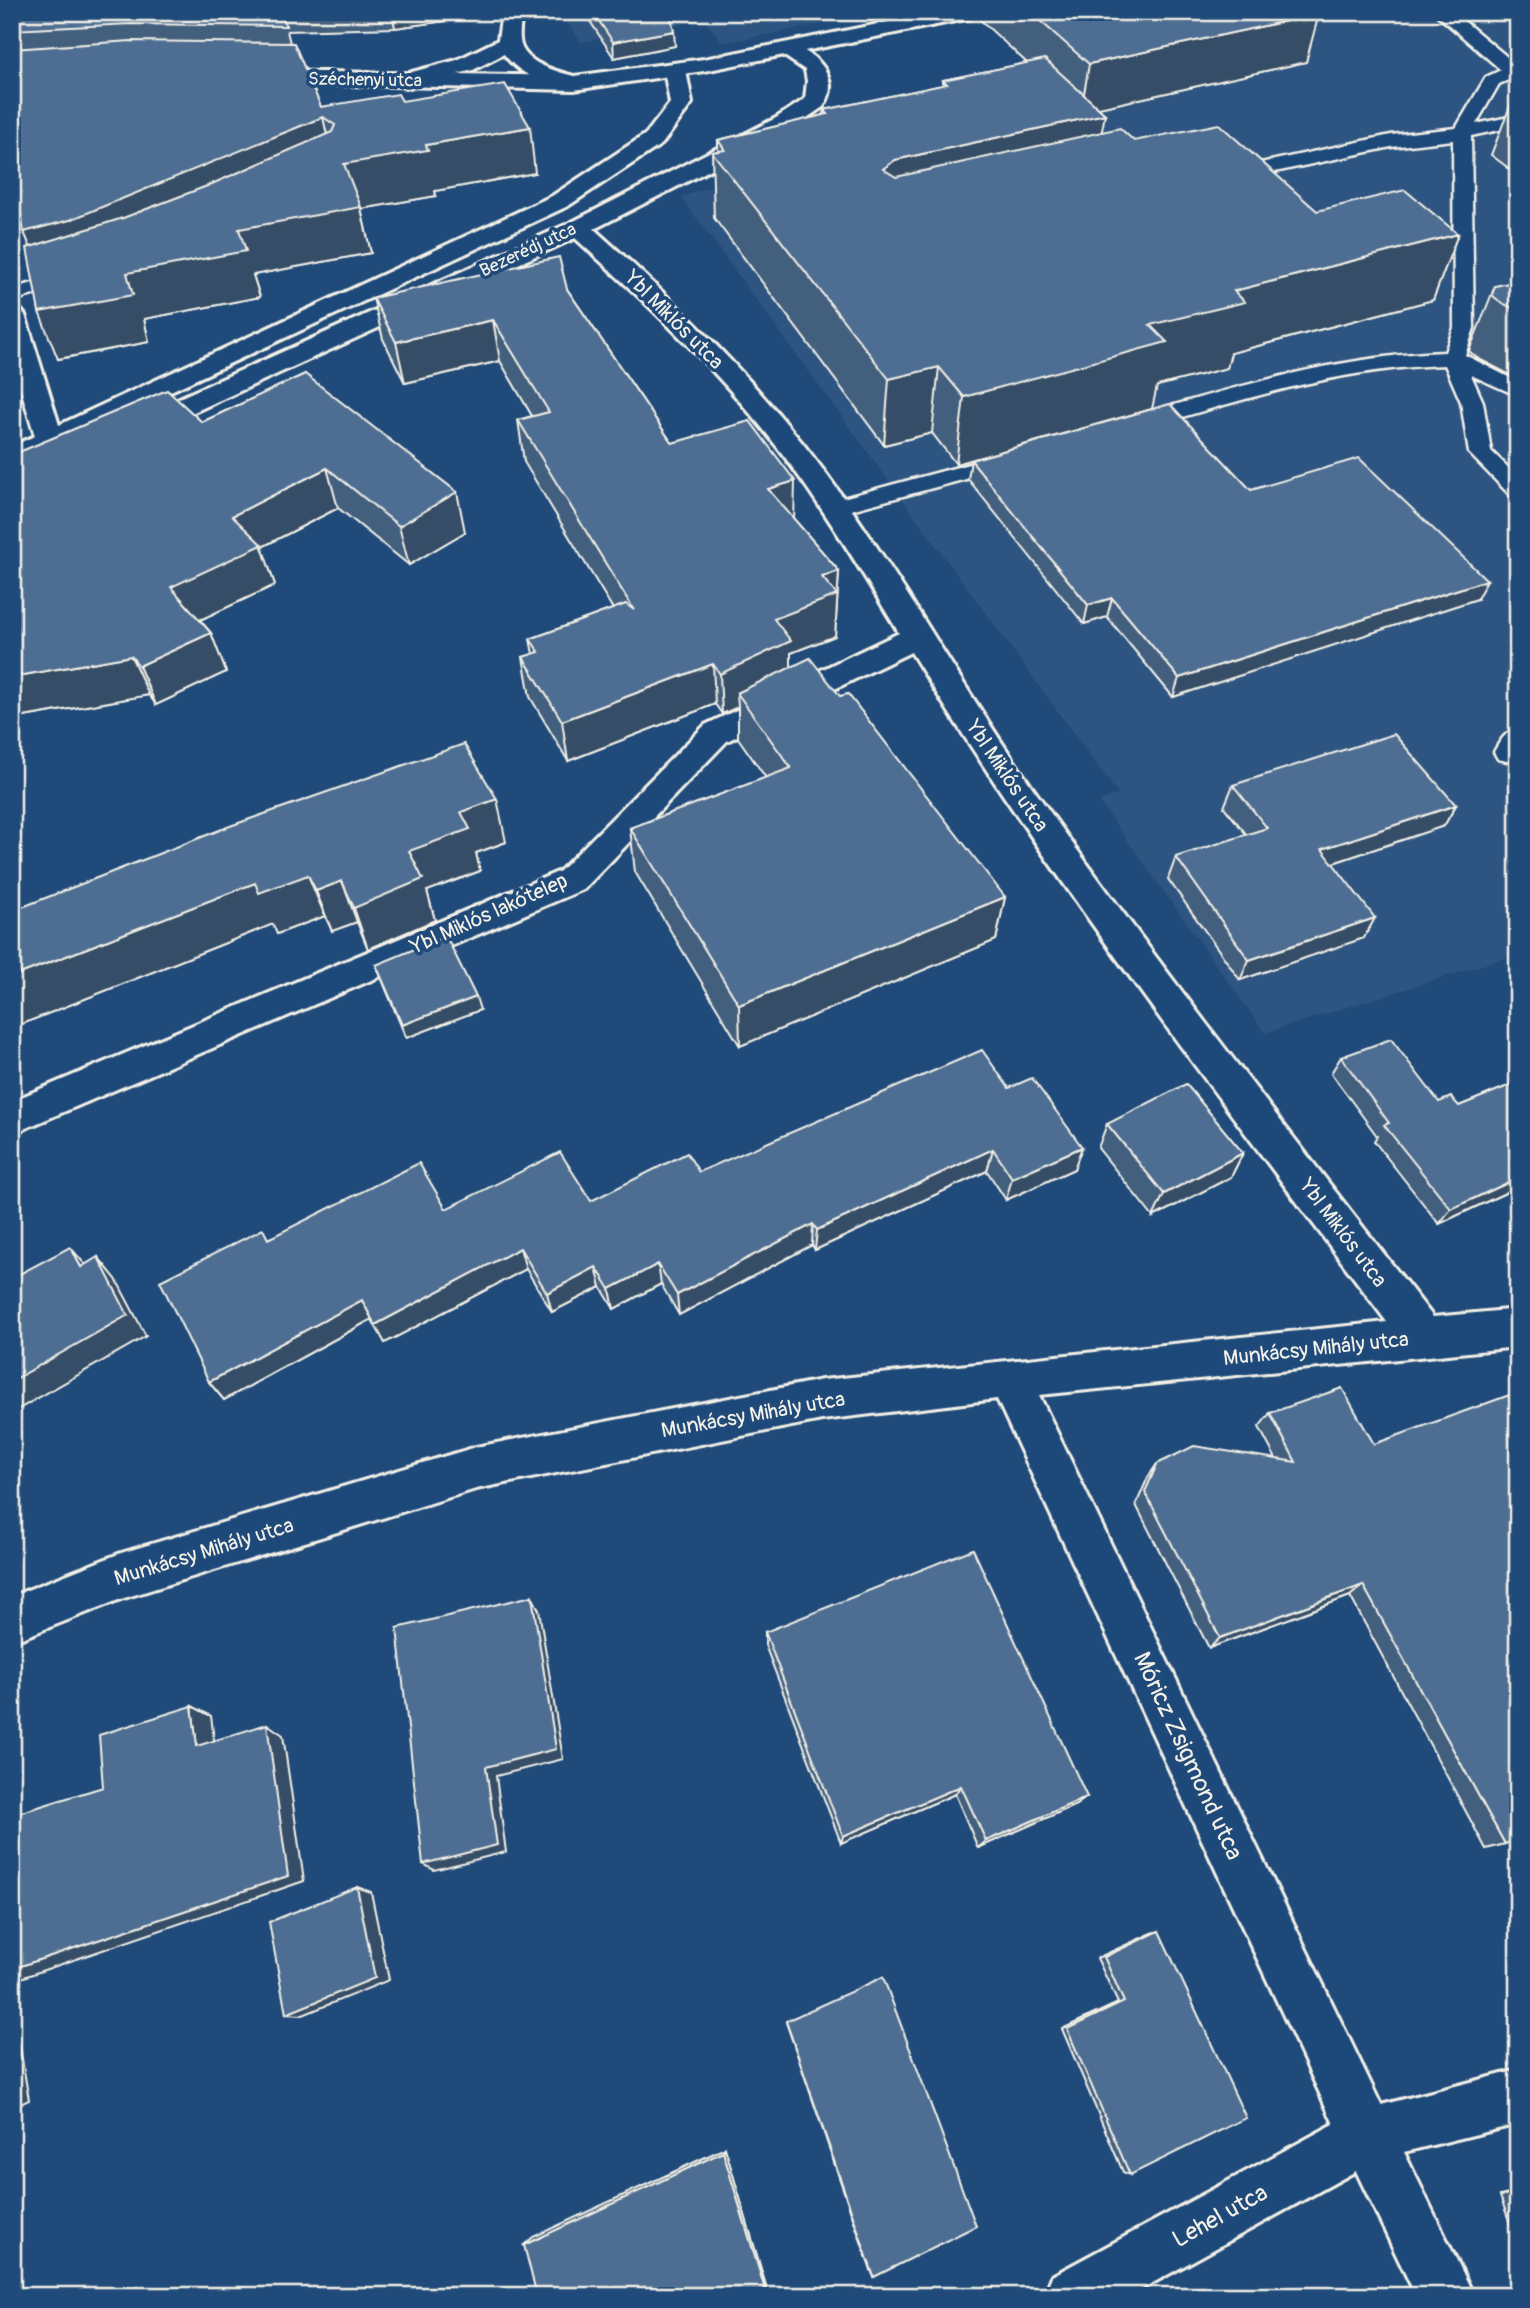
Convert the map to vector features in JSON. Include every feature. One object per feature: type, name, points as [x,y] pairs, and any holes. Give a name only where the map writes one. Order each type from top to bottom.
[{"type":"street","points":[[512,12],[509,43],[514,53],[541,74],[574,83]]},
{"type":"street","name":"Széchenyi utca","points":[[237,77],[574,83],[675,70],[971,12]]},
{"type":"street","points":[[405,81],[465,65],[509,43]]},
{"type":"street","name":"Bezerédj utca","points":[[118,437],[578,228],[784,123],[815,102],[820,82],[818,71],[805,59],[785,49]]},
{"type":"street","name":"Bezerédj utca","points":[[12,475],[560,201],[654,139],[681,103],[675,70]]},
{"type":"street","name":"Ybl Miklós utca","points":[[578,228],[667,308],[759,407],[836,508],[972,726],[1125,946],[1424,1338]]},
{"type":"street","points":[[12,315],[52,453]]},
{"type":"street","name":"Bezerédj utca","points":[[12,457],[52,453]]},
{"type":"street","name":"Ybl Miklós lakótelep","points":[[12,1118],[572,880],[716,733],[917,636]]},
{"type":"street","name":"Munkácsy Mihály utca","points":[[12,1619],[121,1576],[476,1468],[822,1400],[1009,1378],[1518,1328]]},
{"type":"street","name":"Móricz Zsigmond utca","points":[[1009,1378],[1367,2136],[1446,2296]]},
{"type":"street","points":[[1367,2136],[1518,2097]]},
{"type":"street","name":"Lehel utca","points":[[1072,2296],[1367,2136]]},
{"type":"lane","points":[[1442,12],[1516,68],[1492,81],[1462,133],[1464,327],[1453,358],[1472,402],[1480,453],[1518,490]]},
{"type":"lane","points":[[1206,172],[1229,176],[1391,141],[1462,133],[1518,120]]},
{"type":"lane","points":[[12,295],[95,272]]},
{"type":"lane","points":[[1113,430],[1300,376],[1396,360],[1453,358],[1518,390]]},
{"type":"lane","points":[[836,508],[1033,453]]},
{"type":"shaded area","points":[[560,12],[885,12],[723,43],[704,20],[581,42]]},
{"type":"shaded area","points":[[1277,12],[1518,12],[1518,954],[1265,1033],[1099,801],[1118,794],[681,197],[737,178],[1017,101],[986,71]]},
{"type":"building","points":[[12,12],[280,12],[286,26],[131,24],[12,30]]},
{"type":"building","points":[[593,12],[670,12],[674,31],[613,42]]},
{"type":"building","points":[[1030,12],[1316,12],[1319,14],[1089,64]]},
{"type":"building","points":[[131,41],[294,43],[321,107],[398,94],[402,101],[505,84],[530,127],[426,145],[428,150],[344,164],[361,207],[239,229],[246,251],[127,273],[133,295],[39,312],[27,248],[123,218],[207,186],[332,132],[335,125],[323,117],[70,220],[24,232],[15,179],[12,180],[12,49]]},
{"type":"building","points":[[1045,59],[1105,114],[895,160],[883,169],[896,177],[1120,128],[1134,141],[1219,124],[1317,211],[1405,190],[1458,234],[1234,291],[1245,302],[1150,325],[1167,342],[964,397],[939,367],[889,379],[712,152],[725,150],[718,140],[828,114],[824,110],[947,84],[943,80]]},
{"type":"building","points":[[559,257],[567,289],[672,443],[750,421],[795,481],[768,489],[839,571],[822,577],[837,595],[774,619],[791,641],[720,674],[713,664],[562,721],[523,657],[539,652],[530,639],[626,604],[634,610],[518,420],[549,412],[493,320],[396,342],[373,298]]},
{"type":"building","points":[[1518,281],[1518,311],[1492,295],[1495,286]]},
{"type":"building","points":[[305,374],[457,492],[399,526],[327,468],[232,516],[262,545],[171,587],[211,633],[139,666],[131,656],[12,677],[12,455],[167,390],[202,422]]},
{"type":"building","points":[[1170,404],[1251,490],[1359,458],[1487,580],[1179,678],[1112,598],[1088,605],[971,460]]},
{"type":"building","points":[[810,658],[840,696],[848,694],[1005,897],[739,1005],[630,828],[791,768],[737,693]]},
{"type":"building","points":[[1394,734],[1456,805],[1322,849],[1375,918],[1249,960],[1176,857],[1267,828],[1233,785]]},
{"type":"building","points":[[464,744],[497,799],[461,812],[470,829],[409,851],[423,879],[354,908],[342,881],[316,891],[308,875],[259,893],[255,883],[12,977],[12,911],[230,826]]},
{"type":"building","points":[[446,936],[476,997],[402,1025],[376,965]]},
{"type":"building","points":[[1391,1039],[1439,1102],[1451,1097],[1459,1106],[1518,1082],[1518,1178],[1451,1209],[1384,1125],[1389,1123],[1341,1057]]},
{"type":"building","points":[[982,1050],[1009,1088],[1032,1078],[1082,1147],[1012,1178],[993,1149],[817,1230],[813,1224],[677,1295],[658,1264],[610,1289],[596,1267],[547,1293],[520,1248],[375,1325],[362,1300],[209,1382],[160,1281],[263,1229],[268,1239],[419,1163],[446,1209],[560,1152],[591,1201],[687,1153],[699,1172]]},
{"type":"building","points":[[1186,1084],[1243,1153],[1164,1194],[1107,1124]]},
{"type":"building","points":[[70,1247],[81,1267],[98,1257],[128,1315],[12,1381],[12,1278]]},
{"type":"building","points":[[1342,1388],[1374,1444],[1518,1392],[1518,1839],[1505,1844],[1363,1585],[1220,1638],[1145,1492],[1157,1464],[1194,1446],[1296,1462],[1270,1413]]},
{"type":"building","points":[[973,1549],[1087,1797],[986,1841],[961,1786],[843,1836],[765,1632]]},
{"type":"building","points":[[532,1596],[556,1749],[486,1767],[497,1845],[423,1864],[397,1628]]},
{"type":"building","points":[[192,1706],[197,1746],[267,1724],[288,1876],[12,1969],[12,1815],[103,1787],[99,1735]]},
{"type":"building","points":[[357,1887],[375,1978],[286,2014],[269,1922]]},
{"type":"building","points":[[1159,1931],[1246,2118],[1130,2175],[1067,2029],[1124,2002],[1104,1957]]},
{"type":"building","points":[[883,1977],[976,2226],[874,2277],[786,2021]]},
{"type":"building","points":[[723,2152],[767,2296],[537,2296],[524,2245]]}]
